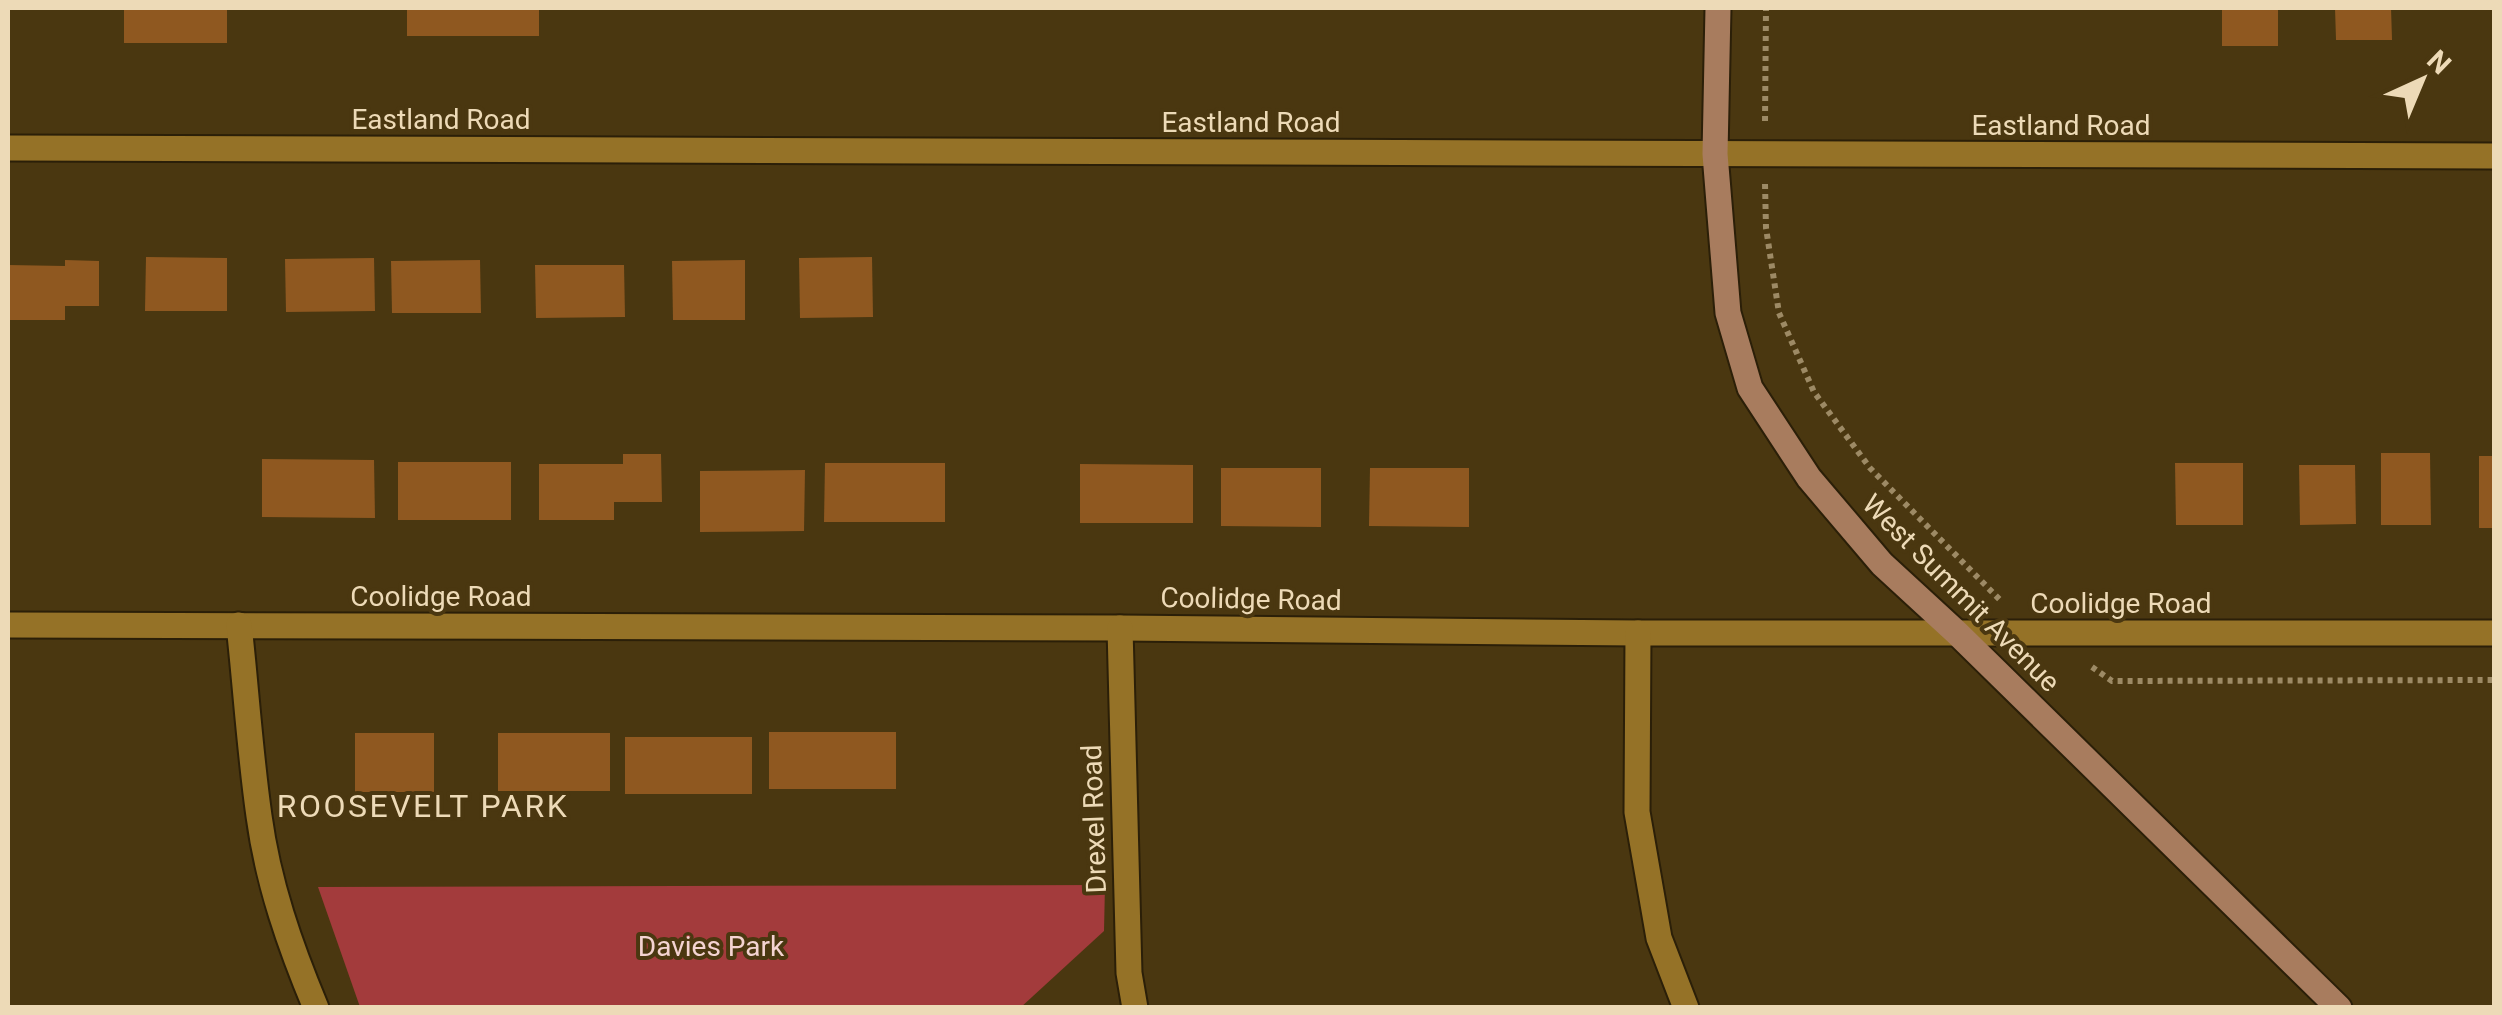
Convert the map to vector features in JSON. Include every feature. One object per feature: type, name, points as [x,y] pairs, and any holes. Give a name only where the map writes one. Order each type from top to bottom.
[{"type":"street","name":"West Summit Avenue","points":[[1718,8],[1715,154],[1728,313],[1750,388],[1810,478],[1882,564],[2338,1008]]},
{"type":"street","name":"Eastland Road","points":[[8,148],[2494,156]]},
{"type":"street","name":"Coolidge Road","points":[[8,625],[1120,628],[1638,634],[2494,634]]},
{"type":"street","points":[[239,625],[259,820],[277,902],[316,1008]]},
{"type":"street","name":"Drexel Road","points":[[1120,628],[1128,954],[1135,1008]]},
{"type":"street","points":[[1638,634],[1637,812],[1660,938],[1686,1008]]},
{"type":"path","points":[[1766,8],[1766,228],[1779,313],[1814,392],[1870,468],[1998,598],[2112,681],[2494,680]]},
{"type":"green space","name":"Davies Park","points":[[1105,885],[1104,931],[1020,1008],[360,1007],[318,887]]},
{"type":"building","points":[[124,8],[227,8],[227,43],[124,43]]},
{"type":"building","points":[[407,8],[539,8],[539,36],[407,36]]},
{"type":"building","points":[[2222,8],[2278,8],[2278,46],[2222,46]]},
{"type":"building","points":[[2335,8],[2391,8],[2392,40],[2336,40]]},
{"type":"building","points":[[146,257],[227,258],[227,311],[145,311]]},
{"type":"building","points":[[872,257],[873,317],[800,318],[799,258]]},
{"type":"building","points":[[374,258],[375,311],[286,312],[285,259]]},
{"type":"building","points":[[65,260],[99,261],[99,306],[65,306],[65,320],[8,320],[8,265],[65,266]]},
{"type":"building","points":[[480,260],[481,313],[392,313],[391,261]]},
{"type":"building","points":[[745,260],[745,320],[673,320],[672,261]]},
{"type":"building","points":[[535,265],[624,265],[625,317],[536,318]]},
{"type":"building","points":[[2381,453],[2430,453],[2431,525],[2381,525]]},
{"type":"building","points":[[623,454],[661,454],[662,502],[614,502],[614,520],[539,520],[539,464],[623,464]]},
{"type":"building","points":[[2479,456],[2494,456],[2494,528],[2479,528]]},
{"type":"building","points":[[262,459],[374,460],[375,518],[262,517]]},
{"type":"building","points":[[398,462],[511,462],[511,520],[398,520]]},
{"type":"building","points":[[825,463],[945,463],[945,522],[824,522]]},
{"type":"building","points":[[2175,463],[2243,463],[2243,525],[2176,525]]},
{"type":"building","points":[[1080,464],[1193,465],[1193,523],[1080,523]]},
{"type":"building","points":[[2299,465],[2355,465],[2356,524],[2300,525]]},
{"type":"building","points":[[1221,468],[1321,468],[1321,527],[1221,526]]},
{"type":"building","points":[[1370,468],[1469,468],[1469,527],[1369,526]]},
{"type":"building","points":[[805,470],[804,531],[700,532],[700,471]]},
{"type":"building","points":[[769,732],[896,732],[896,789],[769,789]]},
{"type":"building","points":[[355,733],[434,733],[434,792],[355,792]]},
{"type":"building","points":[[498,733],[610,733],[610,791],[498,791]]},
{"type":"building","points":[[625,737],[752,737],[752,794],[625,794]]},
{"type":"district","name":"ROOSEVELT PARK","points":[[423,806]]}]
